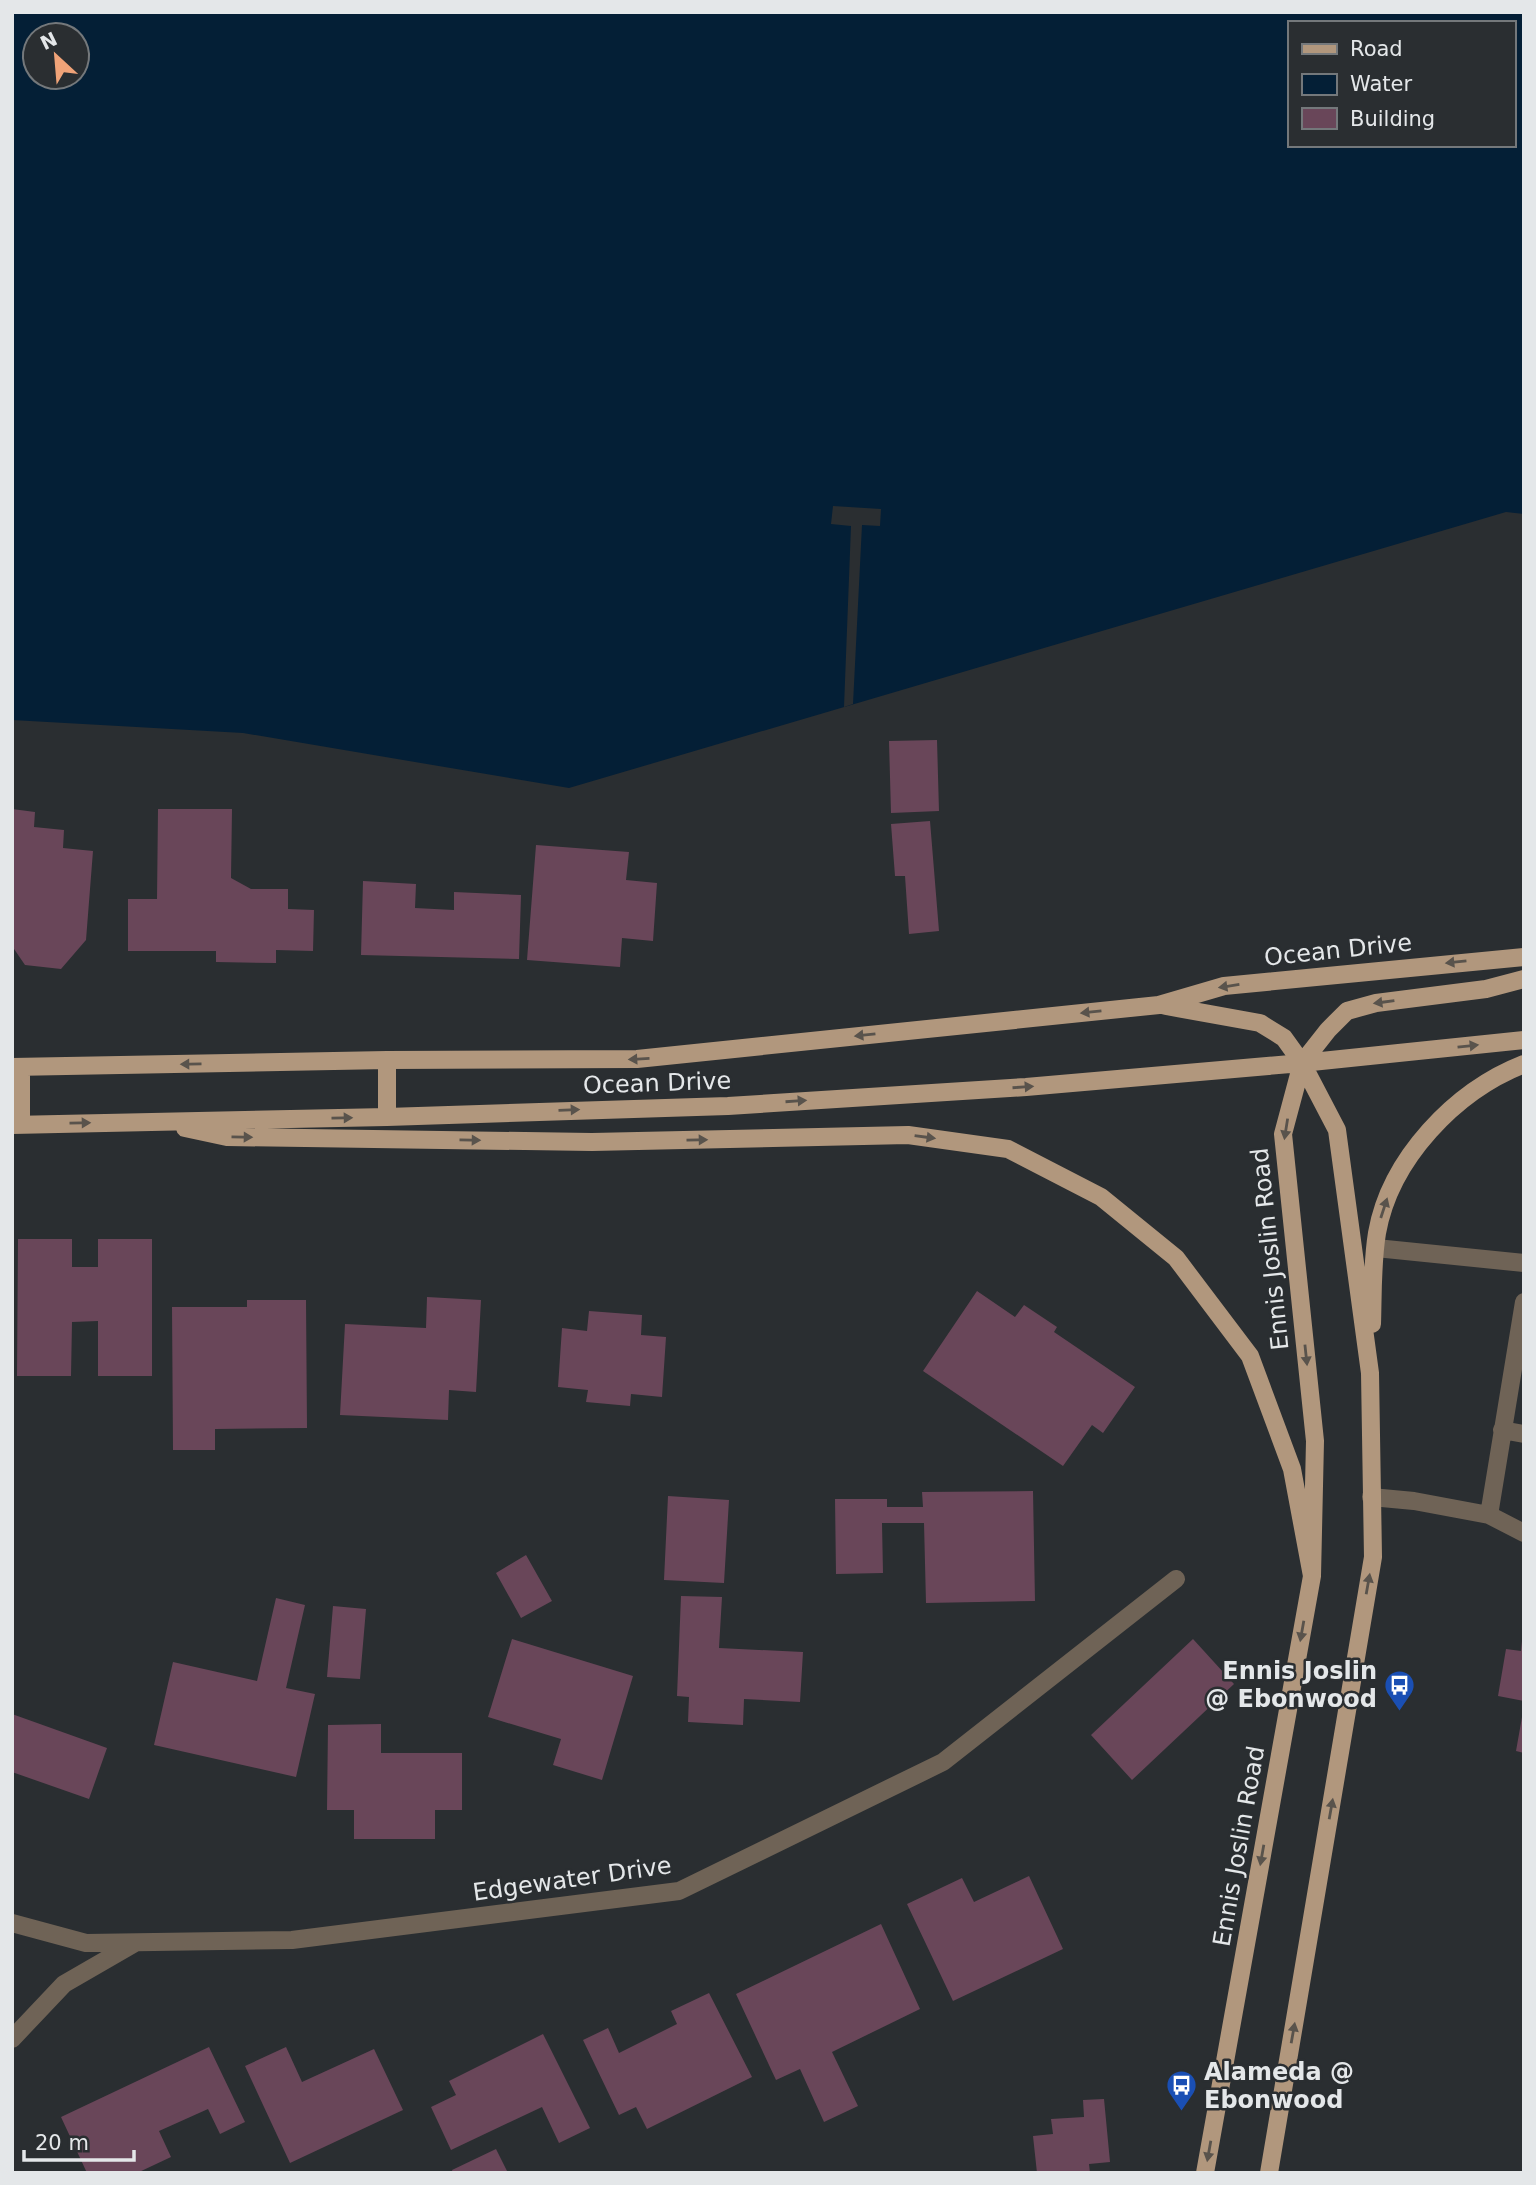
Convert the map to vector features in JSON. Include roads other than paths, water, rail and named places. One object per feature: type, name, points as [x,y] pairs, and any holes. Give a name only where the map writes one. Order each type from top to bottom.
[{"type":"main road","name":"Ocean Drive","points":[[17,1067],[387,1060],[638,1059],[1159,1005],[1224,986],[1524,957]]},
{"type":"main road","points":[[1370,1373],[1337,1130],[1302,1063],[1347,1011],[1376,1003],[1486,989],[1524,979]]},
{"type":"main road","name":"Ocean Drive","points":[[1159,1005],[1260,1023],[1284,1038],[1302,1063]]},
{"type":"main road","name":"Ocean Drive","points":[[17,1125],[728,1106],[1026,1087],[1524,1040]]},
{"type":"main road","points":[[387,1060],[387,1117]]},
{"type":"main road","name":"Ennis Joslin Road","points":[[1205,2173],[1312,1577],[1315,1441],[1283,1134],[1302,1063]]},
{"type":"main road","points":[[1269,2173],[1373,1557],[1370,1373],[1377,1232],[1392,1186],[1411,1153],[1440,1120],[1466,1097],[1524,1064]]},
{"type":"main road","points":[[17,1067],[17,1125]]},
{"type":"main road","points":[[151,1122],[227,1137],[592,1142],[908,1135],[1008,1149],[1101,1197],[1176,1258],[1250,1356],[1292,1469],[1312,1577]]},
{"type":"street","points":[[1376,1248],[1524,1263]]},
{"type":"street","points":[[1489,1515],[1524,1302]]},
{"type":"street","points":[[1502,1430],[1524,1434]]},
{"type":"street","points":[[1371,1497],[1414,1500],[1489,1515],[1524,1533]]},
{"type":"street","name":"Edgewater Drive","points":[[12,1923],[86,1943],[292,1940],[679,1891],[943,1762],[1176,1579]]},
{"type":"street","points":[[12,2039],[64,1984],[136,1943]]},
{"type":"water","points":[[12,12],[1524,12],[1524,514],[1506,512],[569,788],[243,733],[12,720]]},
{"type":"place","name":"Ennis Joslin @ Ebonwood","points":[[1400,1712]]},
{"type":"place","name":"Alameda @ Ebonwood","points":[[1181,2113]]}]
